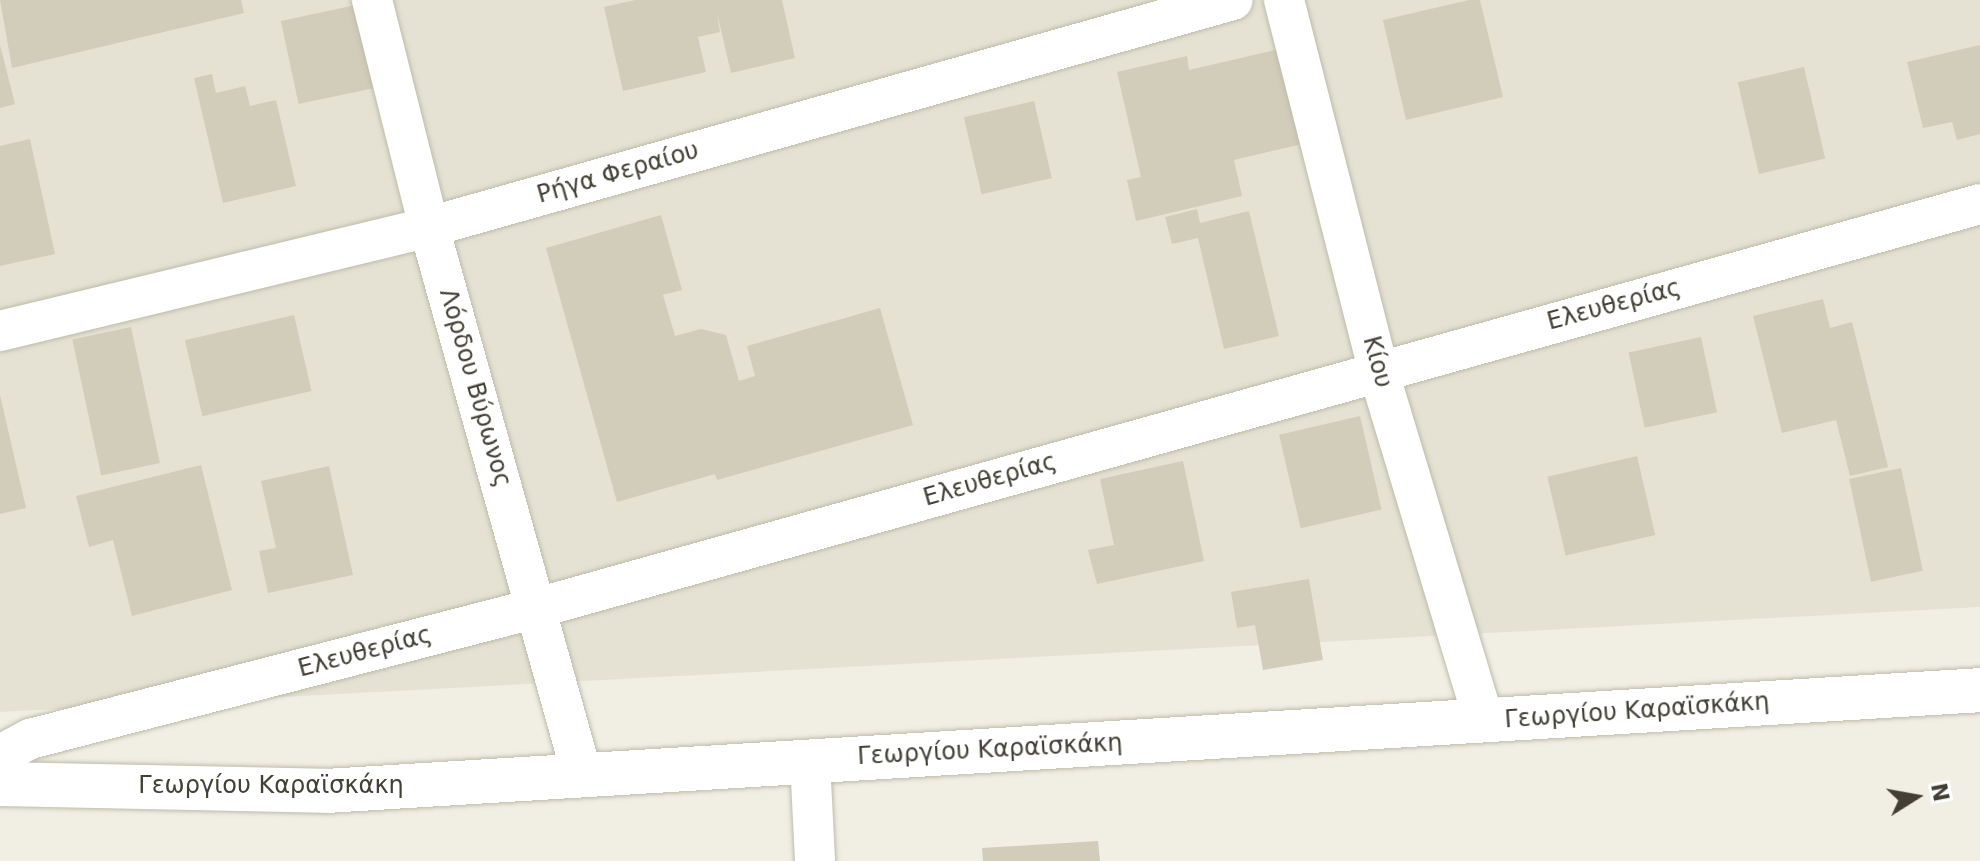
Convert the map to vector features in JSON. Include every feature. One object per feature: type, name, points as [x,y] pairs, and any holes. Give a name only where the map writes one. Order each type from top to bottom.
[{"type":"street","name":"Λόρδου Βύρωνος","points":[[372,0],[429,227],[582,775]]},
{"type":"street","name":"Ρήγα Φεραίου","points":[[0,331],[429,227],[1233,0]]},
{"type":"street","name":"Κίου","points":[[1284,0],[1378,370],[1484,721]]},
{"type":"street","name":"Ελευθερίας","points":[[0,755],[30,739],[537,608],[1378,370],[1980,204]]},
{"type":"street","name":"Γεωργίου Καραϊσκάκη","points":[[0,784],[326,791],[1980,690]]},
{"type":"street","points":[[810,761],[815,861]]},
{"type":"shaded area","points":[[0,0],[1980,0],[1980,607],[0,712]]},
{"type":"building","points":[[0,0],[241,0],[244,13],[12,68]]},
{"type":"building","points":[[635,0],[782,0],[795,58],[731,73],[717,13],[720,32],[698,37],[706,72],[623,91],[604,7]]},
{"type":"building","points":[[1480,0],[1503,97],[1406,120],[1383,20]]},
{"type":"building","points":[[365,3],[383,86],[299,104],[281,21]]},
{"type":"building","points":[[0,45],[15,104],[0,108]]},
{"type":"building","points":[[1980,45],[1980,134],[1957,140],[1952,122],[1923,128],[1907,62]]},
{"type":"building","points":[[1280,49],[1302,144],[1234,160],[1242,196],[1136,221],[1127,180],[1141,177],[1117,72],[1187,56],[1189,70]]},
{"type":"building","points":[[1804,67],[1825,159],[1759,174],[1738,82]]},
{"type":"building","points":[[212,74],[216,93],[245,86],[250,106],[276,100],[296,186],[223,203],[194,78]]},
{"type":"building","points":[[1034,101],[1052,178],[982,194],[964,117]]},
{"type":"building","points":[[30,139],[55,254],[0,266],[0,146]]},
{"type":"building","points":[[1197,209],[1200,223],[1249,211],[1279,336],[1224,349],[1198,238],[1172,244],[1165,217]]},
{"type":"building","points":[[661,215],[682,290],[663,295],[675,336],[701,329],[726,335],[739,381],[755,376],[747,346],[880,308],[913,425],[717,480],[715,474],[617,502],[546,248]]},
{"type":"building","points":[[1823,299],[1830,328],[1852,322],[1888,467],[1850,476],[1836,420],[1782,433],[1753,316]]},
{"type":"building","points":[[294,315],[312,391],[202,416],[185,340]]},
{"type":"building","points":[[131,327],[160,463],[101,475],[72,339]]},
{"type":"building","points":[[1701,337],[1717,412],[1645,428],[1629,352]]},
{"type":"building","points":[[0,395],[26,508],[0,514]]},
{"type":"building","points":[[1360,416],[1382,510],[1301,528],[1279,435]]},
{"type":"building","points":[[1637,456],[1655,535],[1566,556],[1547,477]]},
{"type":"building","points":[[1183,461],[1204,561],[1097,584],[1088,550],[1114,545],[1100,479]]},
{"type":"building","points":[[201,465],[232,590],[132,616],[113,540],[89,547],[76,496]]},
{"type":"building","points":[[329,466],[353,575],[268,593],[259,551],[276,548],[261,481]]},
{"type":"building","points":[[1901,468],[1923,571],[1871,582],[1849,479]]},
{"type":"building","points":[[1309,579],[1323,660],[1263,670],[1255,625],[1237,628],[1231,592]]},
{"type":"building","points":[[1098,841],[1100,861],[983,861],[982,848]]}]
